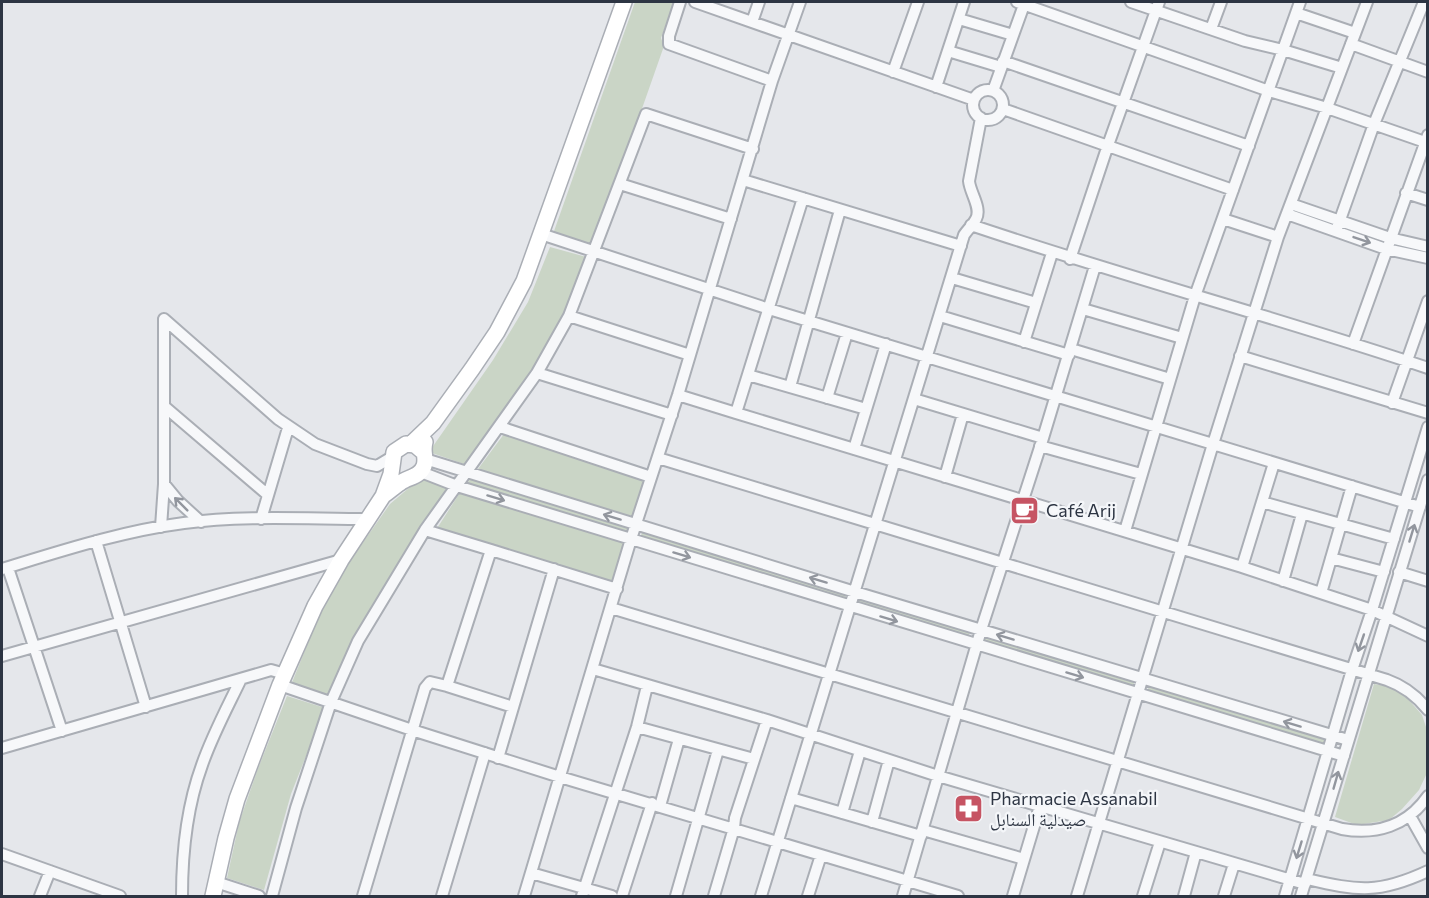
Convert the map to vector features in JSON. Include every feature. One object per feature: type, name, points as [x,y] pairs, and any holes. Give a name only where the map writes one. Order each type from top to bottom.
[{"type":"main road","points":[[215,889],[225,838],[244,777],[282,680],[315,606],[341,560],[383,496],[418,461],[433,423],[497,332],[524,281],[624,2]]},
{"type":"main road","points":[[383,496],[397,448],[418,461]]},
{"type":"main road","points":[[392,461],[401,476],[418,461]]},
{"type":"street","points":[[680,2],[669,36],[669,44],[772,81]]},
{"type":"street","points":[[695,2],[974,100]]},
{"type":"street","points":[[752,22],[759,2]]},
{"type":"street","points":[[524,897],[772,81],[800,2]]},
{"type":"street","points":[[893,72],[918,2]]},
{"type":"street","points":[[936,87],[964,2]]},
{"type":"street","points":[[993,91],[1022,2],[1269,91],[1426,138],[1353,344]]},
{"type":"street","points":[[1131,2],[1157,6],[1211,29],[1255,44],[1342,68]]},
{"type":"street","points":[[1211,29],[1221,2]]},
{"type":"street","points":[[1125,531],[1182,338],[1300,2]]},
{"type":"street","points":[[1077,897],[1213,444],[1278,237],[1367,2]]},
{"type":"street","points":[[1338,226],[1374,124],[1424,2]]},
{"type":"street","points":[[1070,259],[1157,6]]},
{"type":"street","points":[[1296,14],[1356,33]]},
{"type":"street","points":[[959,19],[1013,35]]},
{"type":"street","points":[[1351,44],[1428,72]]},
{"type":"street","points":[[948,51],[1002,64],[1249,146]]},
{"type":"street","points":[[993,91],[1002,100],[1002,109],[993,119],[981,118],[974,110],[974,100],[980,93],[993,91]]},
{"type":"street","points":[[1002,109],[1233,190]]},
{"type":"street","points":[[272,897],[296,808],[331,702],[358,641],[425,530],[537,373],[569,316],[646,114],[753,149]]},
{"type":"street","points":[[762,897],[964,235],[976,219],[978,211],[970,192],[969,181],[981,118]]},
{"type":"street","points":[[743,180],[961,246]]},
{"type":"street","points":[[620,184],[731,219]]},
{"type":"street","points":[[1406,193],[1428,200]]},
{"type":"street","points":[[736,413],[803,198]]},
{"type":"street","points":[[1289,209],[1428,258]]},
{"type":"street","points":[[789,387],[840,210]]},
{"type":"street","points":[[1222,219],[1278,237]]},
{"type":"street","points":[[971,225],[1070,259],[1254,313],[1428,368]]},
{"type":"street","points":[[541,234],[847,333],[1405,502],[1423,503]]},
{"type":"street","points":[[1388,243],[1428,247]]},
{"type":"street","points":[[1024,342],[1052,253]]},
{"type":"street","points":[[903,897],[981,630],[1004,564],[1095,266]]},
{"type":"street","points":[[952,278],[1036,303]]},
{"type":"street","points":[[1392,403],[1428,301]]},
{"type":"street","points":[[1083,309],[1182,338]]},
{"type":"street","points":[[569,316],[690,355]]},
{"type":"street","points":[[940,316],[1024,342],[1170,379]]},
{"type":"street","points":[[161,527],[164,484],[164,319],[288,428],[323,448],[372,466],[392,461]]},
{"type":"street","points":[[827,398],[847,333]]},
{"type":"street","points":[[854,449],[886,344]]},
{"type":"street","points":[[1240,356],[1428,413]]},
{"type":"street","points":[[537,373],[672,415]]},
{"type":"street","points":[[748,375],[866,409]]},
{"type":"street","points":[[678,395],[1242,567],[1372,610],[1428,636]]},
{"type":"street","points":[[914,399],[1141,474]]},
{"type":"street","points":[[165,407],[268,495]]},
{"type":"street","points":[[945,477],[963,414]]},
{"type":"street","points":[[500,427],[651,477]]},
{"type":"street","points":[[1285,897],[1327,751],[1428,427]]},
{"type":"street","points":[[261,519],[288,428]]},
{"type":"street","points":[[658,458],[1163,611],[1404,687],[1428,710]]},
{"type":"street","points":[[418,461],[467,472],[855,592],[1348,740]]},
{"type":"street","points":[[418,461],[457,486],[1344,756]]},
{"type":"street","points":[[1242,567],[1274,463]]},
{"type":"street","points":[[1301,897],[1367,675],[1423,503],[1428,480]]},
{"type":"street","points":[[164,484],[178,501],[201,522]]},
{"type":"street","points":[[1321,593],[1352,486]]},
{"type":"street","points":[[1262,502],[1394,539]]},
{"type":"street","points":[[1283,581],[1302,514]]},
{"type":"street","points":[[62,731],[4,568],[96,541],[161,527],[261,519],[368,519]]},
{"type":"street","points":[[425,530],[617,589]]},
{"type":"street","points":[[96,541],[146,706]]},
{"type":"street","points":[[447,686],[491,550]]},
{"type":"street","points":[[1331,558],[1384,572]]},
{"type":"street","points":[[2,656],[341,560]]},
{"type":"street","points":[[498,758],[554,569]]},
{"type":"street","points":[[1400,572],[1428,581]]},
{"type":"street","points":[[612,608],[1342,829],[1365,831],[1389,827],[1410,816],[1428,796]]},
{"type":"street","points":[[593,669],[767,720],[938,776],[1290,880],[1364,890],[1401,883],[1428,871]]},
{"type":"street","points":[[2,748],[240,681],[271,670],[282,680],[331,702],[412,730],[958,897]]},
{"type":"street","points":[[182,897],[186,838],[195,788],[210,745],[240,681]]},
{"type":"street","points":[[363,897],[427,684],[430,682],[447,686],[513,707]]},
{"type":"street","points":[[583,892],[637,728],[647,686]]},
{"type":"street","points":[[714,897],[735,818],[767,720]]},
{"type":"street","points":[[637,728],[754,759]]},
{"type":"street","points":[[622,897],[679,739]]},
{"type":"street","points":[[676,897],[718,750]]},
{"type":"street","points":[[842,813],[860,751]]},
{"type":"street","points":[[442,897],[485,753]]},
{"type":"street","points":[[872,822],[889,760]]},
{"type":"street","points":[[791,798],[872,822],[1024,859]]},
{"type":"street","points":[[1013,897],[1040,806]]},
{"type":"street","points":[[1410,816],[1428,848]]},
{"type":"street","points":[[1143,897],[1160,842]]},
{"type":"street","points":[[1184,897],[1196,852]]},
{"type":"street","points":[[2,854],[120,897]]},
{"type":"street","points":[[808,897],[821,855]]},
{"type":"street","points":[[1224,897],[1234,864]]},
{"type":"street","points":[[40,897],[50,871]]},
{"type":"street","points":[[531,873],[583,892],[612,897]]},
{"type":"street","points":[[215,889],[259,897]]},
{"type":"green space","points":[[635,2],[674,2],[661,38],[664,46],[593,248],[553,234]]},
{"type":"green space","points":[[550,247],[590,258],[569,309],[533,372],[467,465],[429,452],[493,360],[528,302]]},
{"type":"green space","points":[[504,434],[646,478],[634,517],[478,469]]},
{"type":"green space","points":[[471,478],[631,526],[628,535],[465,486]]},
{"type":"green space","points":[[423,480],[449,488],[330,698],[291,685],[320,613],[352,558],[390,504],[410,487]]},
{"type":"green space","points":[[461,491],[626,541],[612,584],[436,530]]},
{"type":"green space","points":[[643,530],[847,593],[844,601],[640,538]]},
{"type":"green space","points":[[859,598],[970,631],[968,639],[857,605]]},
{"type":"green space","points":[[984,634],[1135,680],[1132,689],[981,643]]},
{"type":"green space","points":[[1374,684],[1392,687],[1409,700],[1422,715],[1427,730],[1427,773],[1419,790],[1389,820],[1357,825],[1335,817]]},
{"type":"green space","points":[[1149,685],[1332,739],[1330,748],[1147,694]]},
{"type":"green space","points":[[287,696],[325,708],[291,794],[264,890],[227,878],[239,823]]},
{"type":"place","name":"Café Arij","points":[[1025,510]]},
{"type":"place","name":"Pharmacie Assanabil صيدلية السنابل","points":[[969,808]]}]
